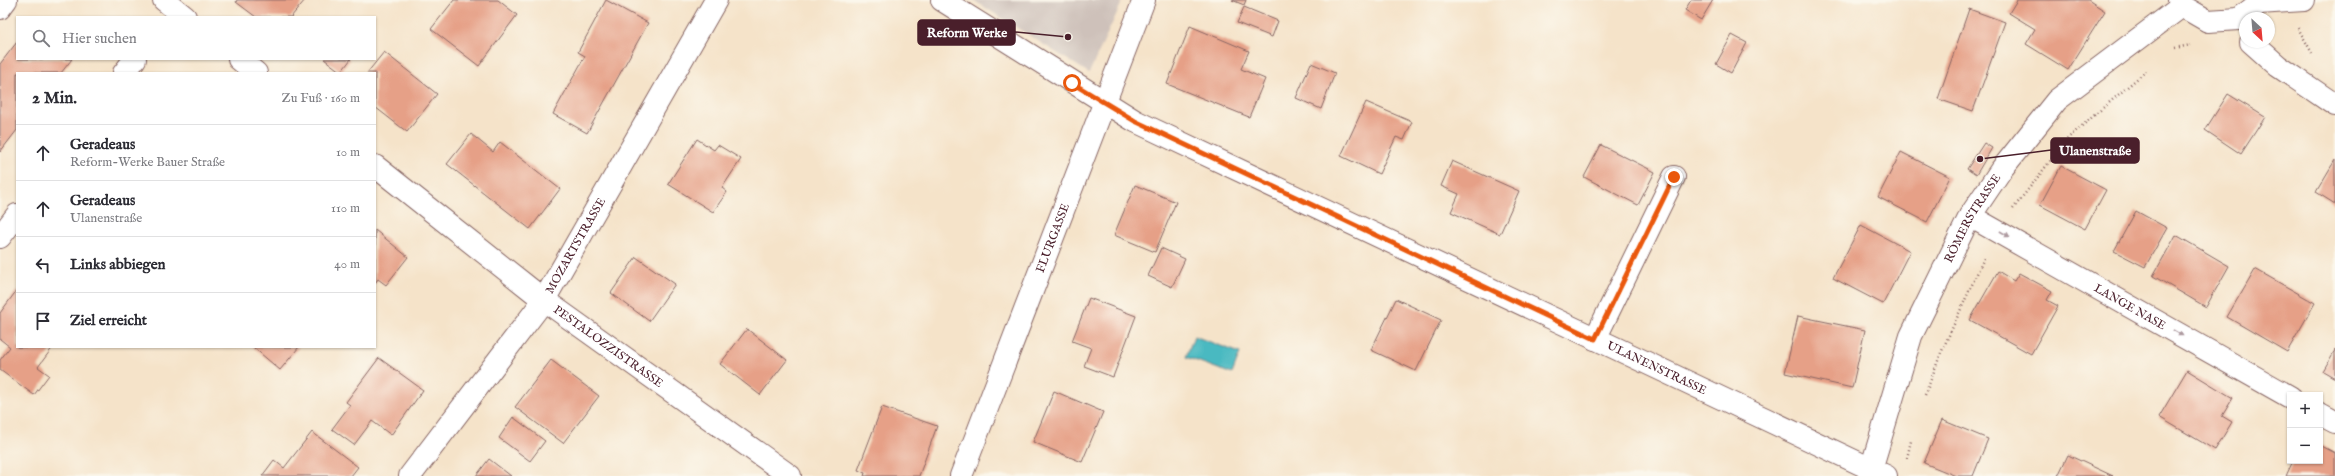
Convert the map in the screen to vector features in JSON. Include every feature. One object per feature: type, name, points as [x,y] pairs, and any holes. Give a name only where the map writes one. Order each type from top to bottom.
[{"type":"street","points":[[0,8],[6,0]]},
{"type":"street","name":"MOZARTSTRASSE","points":[[410,476],[544,300],[716,0]]},
{"type":"street","name":"ULANENSTRASSE","points":[[942,0],[1135,121],[1875,473]]},
{"type":"street","name":"FLURGASSE","points":[[961,476],[1144,0]]},
{"type":"street","points":[[2252,12],[2260,2],[2304,0]]},
{"type":"street","points":[[2180,3],[2208,21],[2239,26]]},
{"type":"street","name":"RÖMERSTRASSE","points":[[1875,473],[1911,336],[1970,216],[2001,170],[2057,100],[2180,3]]},
{"type":"street","points":[[2258,48],[2278,66],[2335,104]]},
{"type":"street","points":[[125,72],[133,60]]},
{"type":"street","points":[[240,60],[255,72]]},
{"type":"street","name":"PESTALOZZISTRASSE","points":[[376,167],[544,300],[790,476]]},
{"type":"street","points":[[1595,339],[1674,177]]},
{"type":"street","points":[[0,237],[16,216]]},
{"type":"street","name":"LANGE NASE","points":[[1970,216],[2287,395]]},
{"type":"street","points":[[2323,416],[2335,422]]},
{"type":"path","points":[[2296,25],[2314,56]]},
{"type":"shaded area","points":[[973,0],[1123,0],[1089,73]]},
{"type":"water","points":[[1194,336],[1240,353],[1232,374],[1186,357]]},
{"type":"building","points":[[237,0],[305,0],[292,16],[255,16],[236,2]]},
{"type":"building","points":[[454,0],[498,0],[517,15],[479,66],[431,29]]},
{"type":"building","points":[[606,0],[648,23],[587,133],[553,114],[585,56],[578,52]]},
{"type":"building","points":[[1232,0],[1246,0],[1244,5]]},
{"type":"building","points":[[1691,0],[1713,0],[1701,20],[1685,10]]},
{"type":"building","points":[[2017,0],[2088,0],[2105,11],[2068,70],[2026,44],[2035,29],[2009,13]]},
{"type":"building","points":[[1244,7],[1278,21],[1272,37],[1237,23]]},
{"type":"building","points":[[1969,9],[2005,22],[1973,111],[1938,99]]},
{"type":"building","points":[[1190,26],[1249,51],[1241,69],[1265,79],[1249,117],[1167,84]]},
{"type":"building","points":[[1732,35],[1747,43],[1731,73],[1716,64]]},
{"type":"building","points":[[16,43],[16,60],[71,60],[62,72],[16,72],[16,131],[0,152],[0,64]]},
{"type":"building","points":[[384,52],[437,94],[407,132],[376,108],[376,72],[368,72]]},
{"type":"building","points":[[325,60],[350,60],[341,72]]},
{"type":"building","points":[[1311,63],[1335,73],[1321,109],[1296,98]]},
{"type":"building","points":[[2228,94],[2265,117],[2241,154],[2205,130]]},
{"type":"building","points":[[1366,102],[1412,122],[1404,140],[1396,137],[1379,174],[1341,156]]},
{"type":"building","points":[[471,134],[493,152],[500,142],[560,189],[530,229],[447,164]]},
{"type":"building","points":[[697,139],[714,150],[718,145],[741,159],[722,188],[727,192],[713,212],[668,184]]},
{"type":"building","points":[[1984,143],[1992,148],[1976,175],[1967,169]]},
{"type":"building","points":[[1601,145],[1655,172],[1638,205],[1584,177]]},
{"type":"building","points":[[1901,152],[1950,177],[1927,222],[1878,197]]},
{"type":"building","points":[[2335,160],[2335,204],[2316,192]]},
{"type":"building","points":[[1452,161],[1519,191],[1500,234],[1451,212],[1459,194],[1441,186]]},
{"type":"building","points":[[2061,166],[2106,190],[2085,229],[2040,205]]},
{"type":"building","points":[[1135,185],[1176,202],[1155,252],[1114,235]]},
{"type":"building","points":[[2136,211],[2167,228],[2145,267],[2114,251]]},
{"type":"building","points":[[1861,225],[1910,251],[1883,304],[1833,278]]},
{"type":"building","points":[[376,231],[408,257],[386,285],[378,279],[376,282]]},
{"type":"building","points":[[2176,235],[2229,266],[2206,307],[2153,276]]},
{"type":"building","points":[[1161,248],[1185,259],[1172,287],[1148,276]]},
{"type":"building","points":[[636,257],[675,284],[649,321],[611,293]]},
{"type":"building","points":[[2255,269],[2315,303],[2287,352],[2227,317]]},
{"type":"building","points":[[1998,271],[2014,281],[2019,273],[2052,291],[2047,300],[2058,306],[2031,354],[1970,320]]},
{"type":"building","points":[[16,291],[16,348],[52,348],[38,367],[49,375],[34,395],[0,370],[0,360],[10,347],[0,339],[0,313]]},
{"type":"building","points":[[1089,298],[1136,316],[1113,377],[1084,366],[1091,348],[1072,341]]},
{"type":"building","points":[[1396,299],[1441,320],[1416,371],[1371,350]]},
{"type":"building","points":[[1798,316],[1865,330],[1852,388],[1785,373]]},
{"type":"building","points":[[747,329],[787,360],[760,395],[720,364]]},
{"type":"building","points":[[254,348],[298,348],[280,370]]},
{"type":"building","points":[[2335,350],[2335,378],[2323,371]]},
{"type":"building","points":[[379,358],[423,390],[391,435],[372,421],[354,445],[332,429],[350,405],[346,402]]},
{"type":"building","points":[[551,360],[599,396],[563,443],[515,407]]},
{"type":"building","points":[[2187,370],[2233,398],[2222,416],[2232,422],[2215,450],[2159,417]]},
{"type":"building","points":[[1054,391],[1103,412],[1082,462],[1033,442]]},
{"type":"building","points":[[882,407],[937,426],[919,476],[864,476],[865,473],[858,470]]},
{"type":"building","points":[[513,417],[545,441],[530,461],[499,438]]},
{"type":"building","points":[[1942,420],[1988,439],[1973,476],[1956,476],[1924,463]]},
{"type":"building","points":[[312,432],[358,467],[351,476],[262,476],[274,460],[284,468]]},
{"type":"building","points":[[2323,447],[2335,453],[2335,476],[2286,476],[2292,464],[2323,464]]},
{"type":"building","points":[[2068,455],[2113,476],[2058,476]]},
{"type":"building","points":[[489,459],[511,476],[476,476]]},
{"type":"place","name":"Reform Werke","points":[[1068,37]]},
{"type":"place","name":"Ulanenstraße","points":[[1980,159]]},
{"type":"route","points":[[1072,83],[1135,121],[1595,339],[1674,177]]}]
